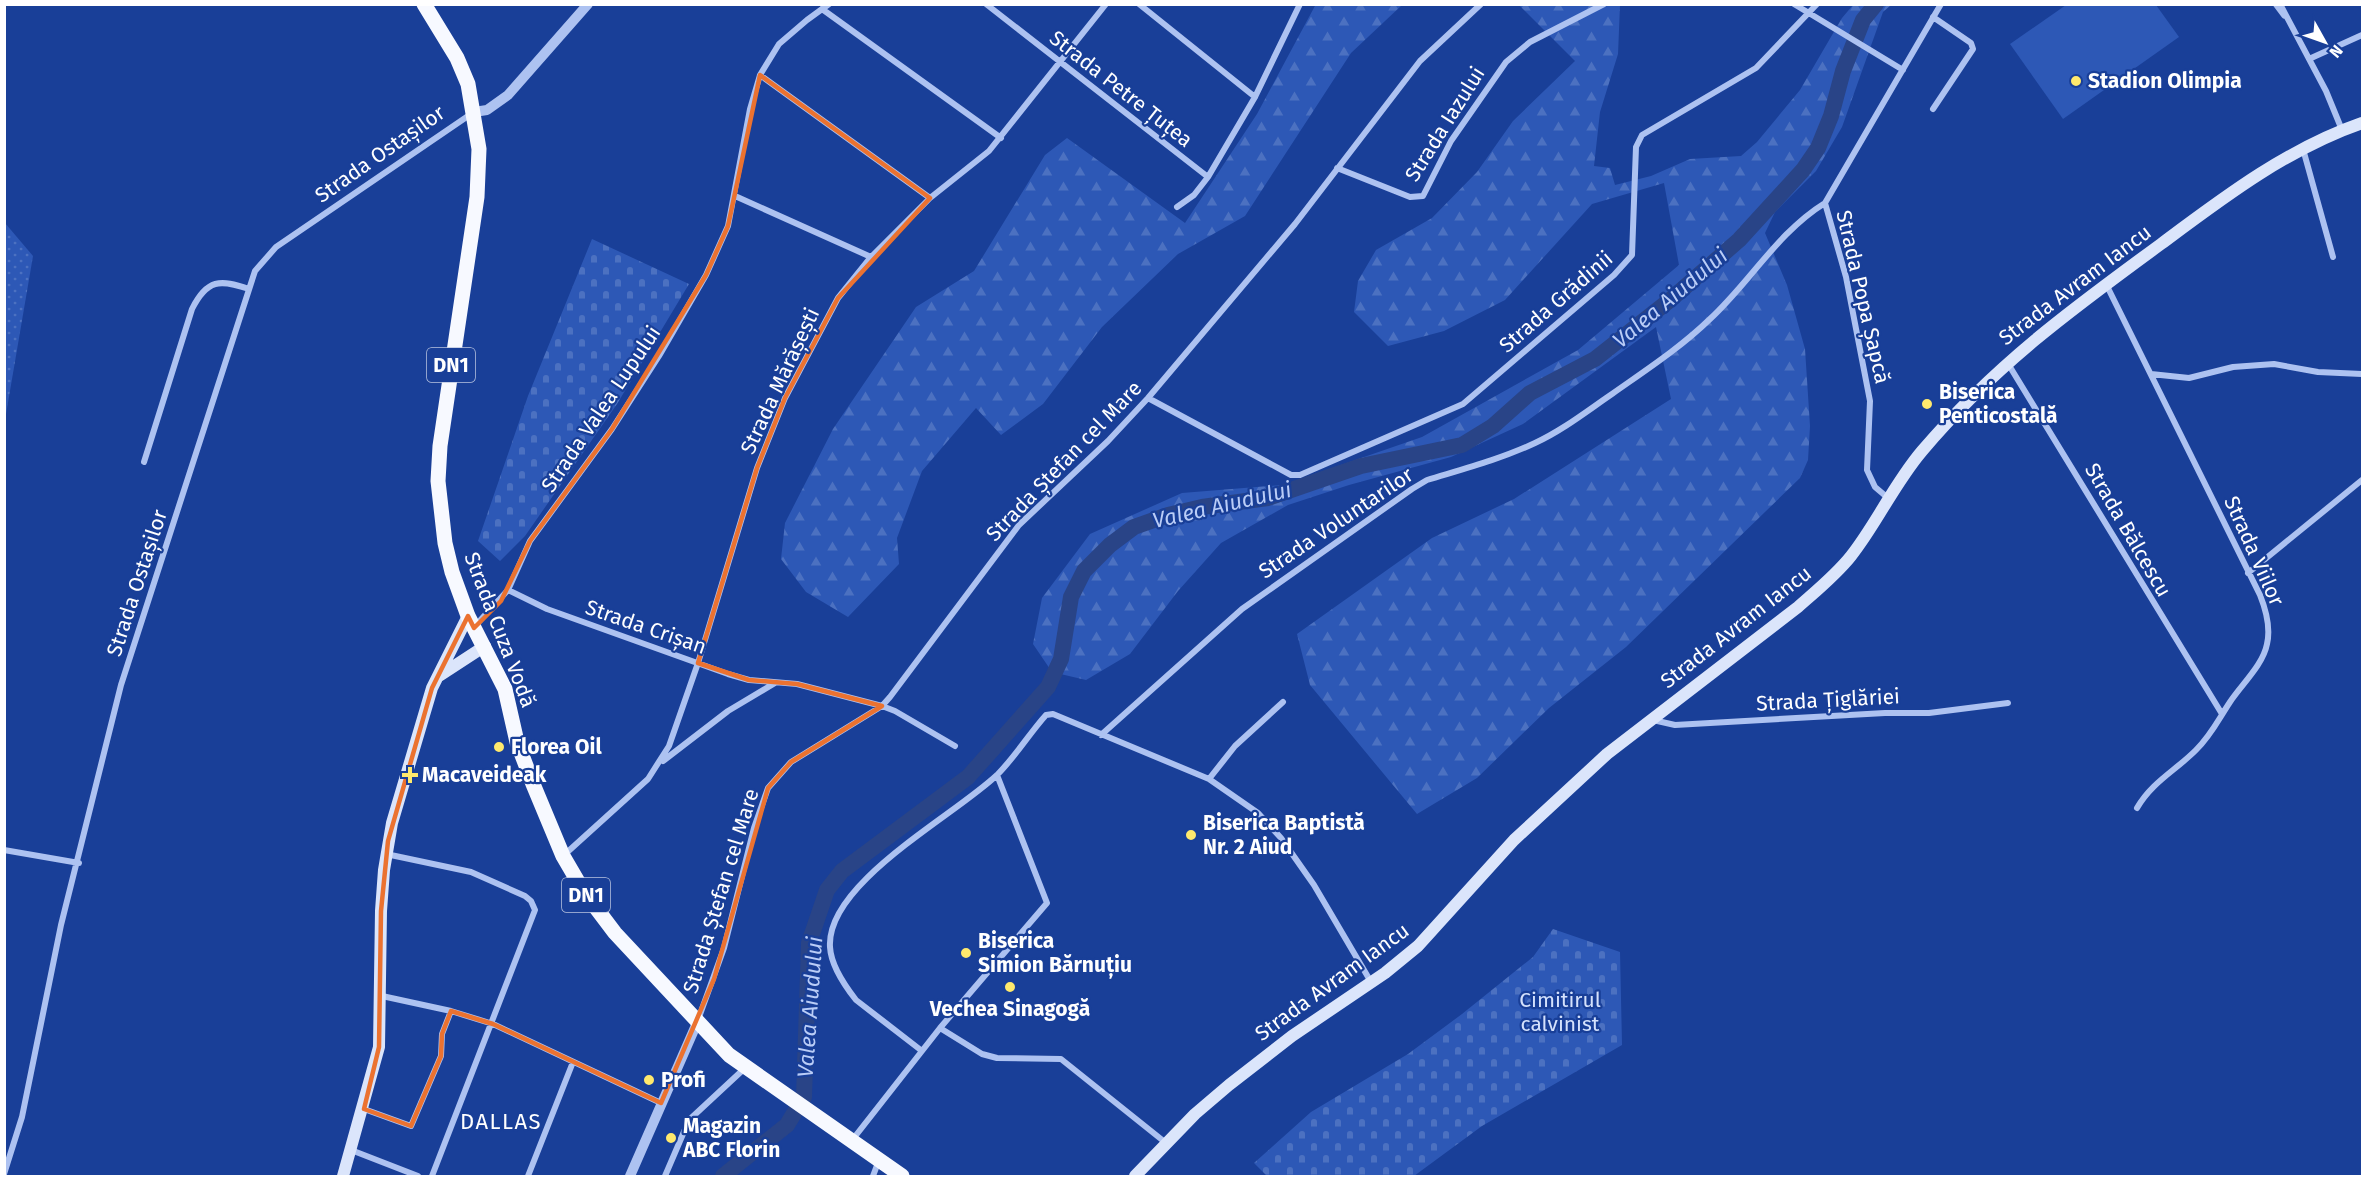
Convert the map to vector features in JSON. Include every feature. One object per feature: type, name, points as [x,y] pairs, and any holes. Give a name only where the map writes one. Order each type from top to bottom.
[{"type":"main road","name":"Strada Cuza Vodă","points":[[423,4],[457,58],[468,84],[479,149],[477,197],[444,407],[438,481],[445,543],[452,572],[471,622],[505,689],[526,767],[563,856],[604,920],[697,1023],[747,1067],[852,1140]]},
{"type":"main road","name":"Strada Avram Iancu","points":[[1135,1176],[1195,1114],[1269,1053],[1400,961],[1435,929],[1514,840],[1649,720],[1764,634],[1828,580],[1850,557],[1920,453],[2006,362],[2222,198],[2303,149],[2362,123]]},
{"type":"main road","points":[[343,1176],[364,1109],[379,1047],[382,996],[381,911],[386,854],[415,742],[438,676],[471,622]]},
{"type":"main road","points":[[438,676],[485,646]]},
{"type":"main road","name":"DN1","points":[[852,1140],[902,1176]]},
{"type":"street","points":[[474,112],[487,110],[508,95],[588,4]]},
{"type":"street","name":"Strada Valea Lupului","points":[[471,622],[492,612],[508,590],[530,541],[612,429],[659,356],[717,253],[735,196],[750,109],[760,75],[779,44],[829,4]]},
{"type":"street","name":"Strada Petre Țuțea","points":[[986,4],[1208,177]]},
{"type":"street","name":"Strada Mărășești","points":[[563,856],[618,808],[659,765],[698,663],[757,468],[785,398],[838,298],[871,256],[930,198],[989,151],[1001,138],[1106,4]]},
{"type":"street","points":[[1139,4],[1255,97]]},
{"type":"street","name":"Strada Ștefan cel Mare","points":[[697,1023],[724,948],[754,828],[768,788],[791,762],[882,706],[1019,525],[1108,441],[1148,398],[1253,276],[1420,61],[1481,4]]},
{"type":"street","name":"Strada Iazului","points":[[1337,168],[1410,197],[1424,196],[1451,141],[1506,62],[1530,42],[1604,4]]},
{"type":"street","points":[[1794,4],[1904,70]]},
{"type":"street","name":"Strada Grădinii","points":[[1148,398],[1291,475],[1300,475],[1463,404],[1614,275],[1632,255],[1638,140],[1649,131],[1756,69],[1817,4]]},
{"type":"street","name":"Strada Voluntarilor","points":[[1101,735],[1242,609],[1412,489],[1427,480],[1536,443],[1568,425],[1674,351],[1711,319],[1757,270],[1788,230],[1802,217],[1825,203],[1941,4]]},
{"type":"street","points":[[2275,4],[2309,59],[2343,130]]},
{"type":"street","points":[[2280,4],[2284,16]]},
{"type":"street","points":[[1177,207],[1194,195],[1208,177],[1255,97],[1297,6]]},
{"type":"street","points":[[822,9],[1001,138]]},
{"type":"street","points":[[1933,17],[1971,43],[1973,49],[1933,109]]},
{"type":"street","points":[[2309,59],[2362,34]]},
{"type":"street","points":[[760,75],[930,198]]},
{"type":"street","name":"Strada Ostașilor","points":[[4,1174],[22,1117],[62,925],[121,685],[255,271],[276,247],[464,116],[474,112]]},
{"type":"street","points":[[2303,149],[2333,257]]},
{"type":"street","points":[[735,196],[871,256]]},
{"type":"street","name":"Strada Popa Șapcă","points":[[1825,203],[1846,277],[1870,401],[1867,470],[1875,487],[1888,498]]},
{"type":"street","points":[[144,462],[197,298],[213,284],[224,282],[249,289]]},
{"type":"street","name":"Strada Viilor","points":[[2106,284],[2267,611],[2268,643],[2263,656],[2222,714],[2214,732],[2147,792],[2137,808]]},
{"type":"street","name":"Strada Bălcescu","points":[[2006,362],[2222,714]]},
{"type":"street","points":[[2151,374],[2189,378],[2233,367],[2274,364],[2318,372],[2362,374]]},
{"type":"street","points":[[2248,573],[2362,480]]},
{"type":"street","name":"Strada Crișan","points":[[508,590],[547,609],[728,674],[776,683],[798,684],[882,706],[896,711],[955,747]]},
{"type":"street","points":[[659,765],[728,711],[776,683]]},
{"type":"street","points":[[1209,779],[1235,746],[1283,702]]},
{"type":"street","name":"Strada Țiglăriei","points":[[1649,720],[1675,724],[1929,713],[2008,703]]},
{"type":"street","points":[[922,1051],[863,1005],[848,990],[833,962],[830,948],[831,932],[837,916],[867,877],[996,775],[1046,715],[1053,714],[1209,779],[1258,813],[1281,838],[1331,911],[1371,982]]},
{"type":"street","points":[[852,1140],[940,1028],[1047,903],[996,775]]},
{"type":"street","points":[[4,850],[79,863]]},
{"type":"street","points":[[386,854],[471,872],[531,901],[535,910],[493,1024],[432,1176]]},
{"type":"street","points":[[382,996],[451,1011],[493,1024],[661,1103]]},
{"type":"street","points":[[364,1109],[411,1126],[441,1056],[442,1034],[451,1011]]},
{"type":"street","points":[[630,1176],[697,1023]]},
{"type":"street","points":[[940,1028],[982,1054],[997,1058],[1061,1059],[1166,1143]]},
{"type":"street","points":[[528,1176],[573,1062]]},
{"type":"street","points":[[665,1176],[689,1120],[747,1067]]},
{"type":"street","points":[[351,1149],[400,1173],[418,1176]]},
{"type":"street","points":[[873,1176],[879,1160]]},
{"type":"highlighted area","points":[[760,75],[930,198],[838,298],[785,398],[757,468],[698,663],[749,680],[797,684],[882,706],[791,762],[768,788],[714,979],[661,1103],[493,1024],[451,1011],[442,1034],[441,1056],[411,1126],[364,1109],[379,1047],[381,911],[388,841],[432,688],[468,616],[474,628],[501,601],[530,541],[612,429],[706,275],[728,226]]},
{"type":"green space","points":[[1316,4],[1402,5],[1351,53],[1245,216],[1178,254],[1102,327],[1043,404],[1001,435],[976,408],[922,471],[897,538],[899,564],[848,617],[806,592],[781,559],[785,523],[833,429],[916,307],[974,271],[1045,155],[1067,138],[1185,223],[1257,114]]},
{"type":"green space","points":[[1519,5],[1620,5],[1618,54],[1600,112],[1594,166],[1610,168],[1615,185],[1651,176],[1690,159],[1741,156],[1757,142],[1800,90],[1842,18],[1853,5],[1891,5],[1883,12],[1842,127],[1816,171],[1775,212],[1765,233],[1787,285],[1805,349],[1810,426],[1808,460],[1800,478],[1626,647],[1549,708],[1477,778],[1417,814],[1310,685],[1297,634],[1432,538],[1514,499],[1671,399],[1656,327],[1523,424],[1451,457],[1349,485],[1288,505],[1221,543],[1178,591],[1130,654],[1086,680],[1052,672],[1033,644],[1042,598],[1090,534],[1182,493],[1283,485],[1422,437],[1578,350],[1679,265],[1664,183],[1592,204],[1505,300],[1444,331],[1388,346],[1354,312],[1358,281],[1376,250],[1432,218],[1477,172],[1513,121],[1575,61]]},
{"type":"green space","name":"Stadion Olimpia","points":[[2066,5],[2156,5],[2179,37],[2063,119],[2010,44]]},
{"type":"green space","points":[[5,223],[33,256],[5,420]]},
{"type":"green space","points":[[592,239],[689,284],[617,404],[525,536],[500,561],[478,541],[528,396]]},
{"type":"green space","name":"Cimitirul calvinist","points":[[1553,929],[1620,952],[1622,1045],[1482,1126],[1414,1176],[1267,1176],[1254,1163],[1311,1112],[1408,1054],[1462,1014],[1533,957]]},
{"type":"waterway","name":"Valea Aiudului","points":[[723,1176],[787,1125],[804,1097],[809,943],[827,890],[842,871],[968,777],[1048,687],[1061,659],[1071,597],[1084,571],[1110,545],[1134,527],[1168,515],[1202,507],[1268,498],[1361,466],[1462,445],[1493,426],[1530,393],[1595,359],[1670,300],[1739,240],[1803,170],[1818,148],[1831,116],[1843,71],[1863,20],[1876,4]]},
{"type":"place","name":"Stadion Olimpia","points":[[2076,81]]},
{"type":"place","name":"Biserica Penticostală","points":[[1927,404]]},
{"type":"place","name":"Florea Oil","points":[[499,747]]},
{"type":"place","name":"Macaveideak","points":[[410,775]]},
{"type":"place","name":"Biserica Baptistă Nr. 2 Aiud","points":[[1191,835]]},
{"type":"place","name":"Biserica Simion Bărnuțiu","points":[[966,953]]},
{"type":"place","name":"Vechea Sinagogă","points":[[1010,987]]},
{"type":"place","name":"Profi","points":[[649,1080]]},
{"type":"place","name":"Magazin ABC Florin","points":[[671,1138]]},
{"type":"district","name":"DALLAS","points":[[501,1121]]}]
